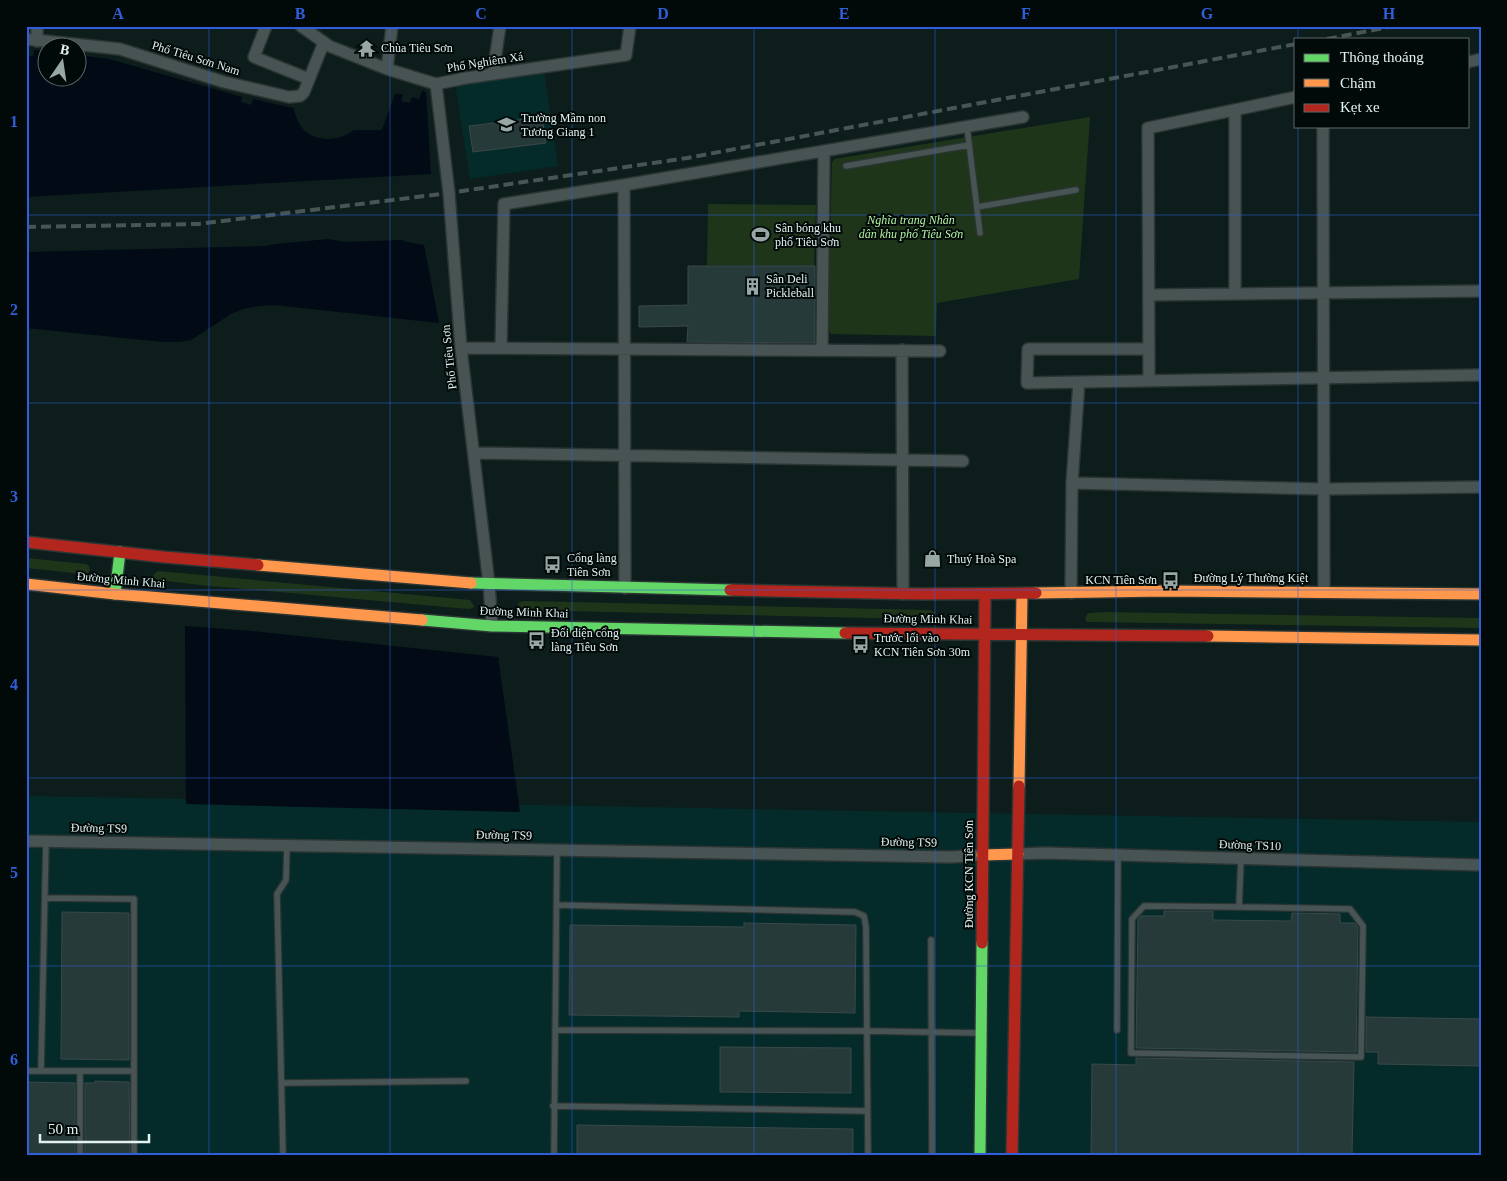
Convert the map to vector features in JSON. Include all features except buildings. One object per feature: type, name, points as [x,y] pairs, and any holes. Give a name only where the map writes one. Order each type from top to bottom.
[{"type":"main road","name":"Đường Minh Khai","points":[[26,542],[489,584],[903,594],[1022,594]]},
{"type":"main road","points":[[116,594],[120,552]]},
{"type":"main road","name":"Đường Minh Khai","points":[[26,584],[116,594],[492,626],[984,634],[1022,633]]},
{"type":"main road","name":"Đường Lý Thường Kiệt","points":[[1022,594],[1165,591],[1481,594]]},
{"type":"main road","name":"Đường KCN Tiên Sơn","points":[[980,1155],[985,594]]},
{"type":"main road","points":[[1012,1155],[1022,594]]},
{"type":"main road","points":[[1022,633],[1481,640]]},
{"type":"main road","points":[[982,855],[1018,854]]},
{"type":"street","points":[[31,40],[37,26]]},
{"type":"street","points":[[266,26],[254,57],[309,80]]},
{"type":"street","name":"Phố Nghiêm Xá","points":[[301,26],[329,46],[355,58],[436,84],[493,74],[626,56],[630,26]]},
{"type":"street","points":[[387,69],[392,26]]},
{"type":"street","points":[[493,74],[500,26]]},
{"type":"street","name":"Phố Tiêu Sơn Nam","points":[[31,40],[120,49],[224,82],[284,96],[302,95],[324,42]]},
{"type":"street","name":"Phố Tiêu Sơn","points":[[436,84],[449,193],[461,348],[489,584],[492,626]]},
{"type":"street","points":[[1149,381],[1148,128],[1294,98]]},
{"type":"street","points":[[1235,110],[1235,294]]},
{"type":"street","points":[[501,348],[504,204],[1023,117]]},
{"type":"street","points":[[1323,128],[1324,592]]},
{"type":"street","points":[[822,350],[824,151]]},
{"type":"street","points":[[624,185],[625,588]]},
{"type":"street","points":[[1149,295],[1481,291]]},
{"type":"street","points":[[461,348],[940,351]]},
{"type":"street","points":[[1149,348],[1028,349],[1027,382],[1481,375]]},
{"type":"street","points":[[902,350],[903,594]]},
{"type":"street","points":[[1071,593],[1072,483],[1079,382]]},
{"type":"street","points":[[474,453],[962,461]]},
{"type":"street","points":[[1072,483],[1325,489],[1481,487]]},
{"type":"street","name":"Đường TS9","points":[[26,841],[982,855]]},
{"type":"street","name":"Đường TS10","points":[[1018,854],[1045,853],[1481,865]]},
{"type":"lane","points":[[966,127],[980,233]]},
{"type":"lane","points":[[846,166],[969,145]]},
{"type":"lane","points":[[977,207],[1076,190]]},
{"type":"lane","points":[[41,1071],[46,841]]},
{"type":"lane","points":[[284,1155],[276,894],[286,880],[287,845]]},
{"type":"lane","points":[[554,1155],[557,850]]},
{"type":"lane","points":[[1117,1030],[1118,855]]},
{"type":"lane","points":[[1239,907],[1241,858]]},
{"type":"lane","points":[[45,898],[134,899],[134,1154]]},
{"type":"lane","points":[[557,905],[860,913],[865,920],[868,1155]]},
{"type":"lane","points":[[1144,906],[1239,907],[1350,909],[1363,926],[1360,1057],[1131,1053],[1132,920],[1144,906]]},
{"type":"lane","points":[[931,940],[932,1155]]},
{"type":"lane","points":[[555,1030],[982,1033]]},
{"type":"lane","points":[[26,1071],[134,1071]]},
{"type":"lane","points":[[80,1071],[80,1155]]},
{"type":"lane","points":[[282,1083],[466,1081]]},
{"type":"lane","points":[[553,1106],[867,1111]]},
{"type":"shaded area","points":[[34,50],[38,50],[38,88],[88,88],[88,56],[109,59],[242,97],[241,102],[251,105],[253,99],[293,108],[298,122],[308,134],[328,139],[349,134],[354,130],[382,130],[395,94],[403,94],[401,101],[410,103],[412,97],[419,99],[422,91],[426,92],[431,174],[26,197],[26,56],[33,56]]},
{"type":"shaded area","name":"Trường Mầm non Tương Giang 1","points":[[544,71],[558,166],[470,179],[455,84]]},
{"type":"shaded area","points":[[329,239],[344,242],[402,240],[424,245],[439,323],[275,305],[243,309],[231,314],[191,340],[179,342],[26,328],[26,252],[266,246]]},
{"type":"shaded area","points":[[185,626],[252,631],[498,657],[520,812],[186,804]]},
{"type":"shaded area","points":[[26,796],[1481,822],[1481,1155],[26,1155]]},
{"type":"green space","name":"Nghĩa trang Nhân dân khu phố Tiêu Sơn","points":[[1090,117],[1079,279],[937,303],[936,336],[831,334],[828,329],[832,163],[834,159]]},
{"type":"green space","name":"Sân bóng khu phố Tiêu Sơn","points":[[708,204],[816,205],[814,266],[707,265]]},
{"type":"green space","points":[[26,558],[86,564],[90,570],[88,573],[83,574],[26,568]]},
{"type":"green space","points":[[158,571],[470,600],[474,606],[468,609],[200,585],[158,580],[153,577]]},
{"type":"green space","points":[[519,602],[930,610],[935,612],[933,618],[913,619],[517,609]]},
{"type":"green space","points":[[1088,613],[1481,618],[1481,628],[1087,622],[1085,619]]},
{"type":"railway","points":[[1332,38],[1394,26]]},
{"type":"railway","points":[[26,227],[198,224],[449,193],[687,158],[1294,44]]},
{"type":"traffic: fast","points":[[115,594],[120,552]]},
{"type":"traffic: fast","points":[[471,583],[730,590]]},
{"type":"traffic: fast","points":[[422,620],[492,626],[845,633]]},
{"type":"traffic: fast","points":[[980,1155],[982,943]]},
{"type":"traffic: slow","points":[[258,565],[471,583]]},
{"type":"traffic: slow","points":[[26,584],[115,594],[422,620]]},
{"type":"traffic: slow","points":[[1036,593],[1165,591],[1481,594]]},
{"type":"traffic: slow","points":[[1019,786],[1022,594]]},
{"type":"traffic: slow","points":[[1208,636],[1481,640]]},
{"type":"traffic: slow","points":[[982,855],[1018,854]]},
{"type":"traffic: jam","points":[[26,542],[258,565]]},
{"type":"traffic: jam","points":[[730,590],[922,594],[1036,593]]},
{"type":"traffic: jam","points":[[982,943],[985,594]]},
{"type":"traffic: jam","points":[[845,633],[1208,636]]},
{"type":"traffic: jam","points":[[1012,1155],[1019,786]]},
{"type":"place","name":"Chùa Tiêu Sơn","points":[[367,48]]},
{"type":"place","name":"Trường Mầm non Tương Giang 1","points":[[507,125]]},
{"type":"place","name":"Sân bóng khu phố Tiêu Sơn","points":[[761,235]]},
{"type":"place","name":"Sân Deli Pickleball","points":[[752,286]]},
{"type":"place","name":"Thuý Hoà Spa","points":[[933,559]]},
{"type":"place","name":"Cổng làng Tiên Sơn","points":[[553,565]]},
{"type":"place","name":"KCN Tiên Sơn","points":[[1171,580]]},
{"type":"place","name":"Đối diện cổng làng Tiêu Sơn","points":[[537,640]]},
{"type":"place","name":"Trước lối vào KCN Tiên Sơn 30m","points":[[860,645]]}]
